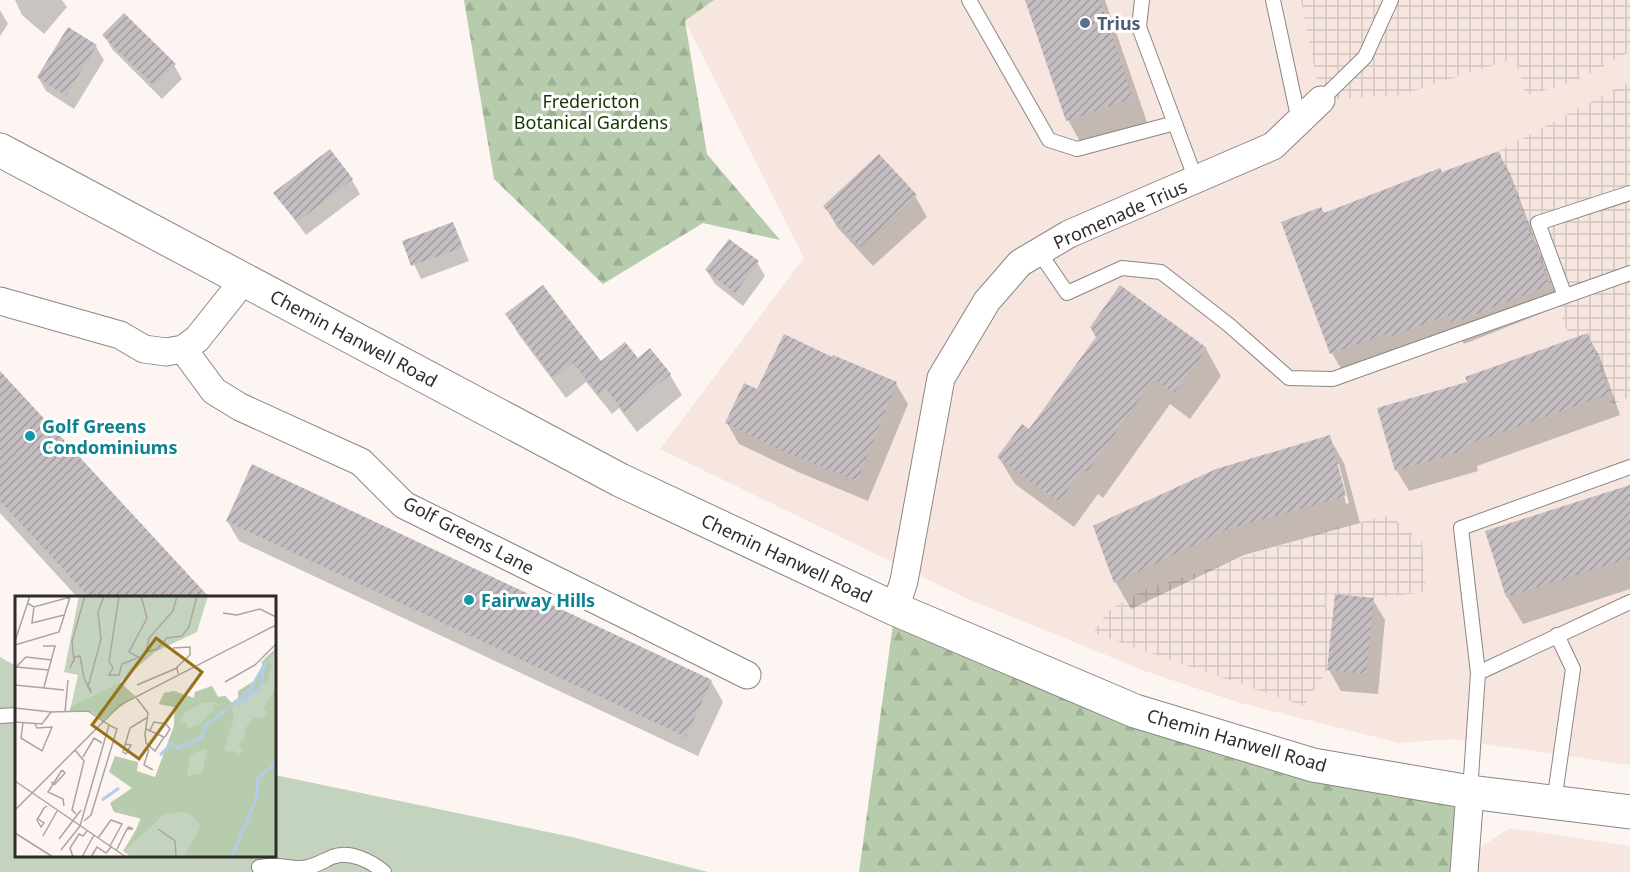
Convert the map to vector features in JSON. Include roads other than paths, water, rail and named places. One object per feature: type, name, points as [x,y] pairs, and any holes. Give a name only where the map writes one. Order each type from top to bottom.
[{"type":"main road","name":"Chemin Hanwell Road","points":[[0,150],[620,480],[895,609],[1135,711],[1313,765],[1470,792],[1630,812]]},
{"type":"street","name":"Promenade Trius","points":[[895,609],[906,571],[942,378],[987,301],[1020,263],[1069,234],[1274,146],[1321,99]]},
{"type":"street","points":[[0,301],[120,335],[144,349],[166,352],[183,349],[197,339],[244,280]]},
{"type":"street","name":"Golf Greens Lane","points":[[183,349],[214,391],[240,407],[362,462],[404,505],[747,675]]},
{"type":"street","points":[[1464,872],[1470,792]]},
{"type":"lane","points":[[969,0],[1049,140],[1077,149],[1175,123]]},
{"type":"lane","points":[[1142,0],[1139,27],[1196,180]]},
{"type":"lane","points":[[1273,0],[1299,121]]},
{"type":"lane","points":[[1321,99],[1365,57],[1391,0]]},
{"type":"lane","points":[[1564,296],[1538,223],[1630,193]]},
{"type":"lane","points":[[1039,252],[1067,292],[1122,268],[1161,272],[1289,378],[1334,379],[1630,273]]},
{"type":"lane","points":[[1470,792],[1478,673],[1461,528],[1630,467]]},
{"type":"lane","points":[[1478,673],[1630,602]]},
{"type":"lane","points":[[1554,802],[1573,669],[1557,635]]},
{"type":"lane","points":[[0,716],[15,715]]},
{"type":"lane","points":[[258,865],[283,864],[315,869],[334,856],[345,854],[360,858],[384,872]]},
{"type":"place","name":"Trius","points":[[1085,23]]},
{"type":"place","name":"Golf Greens Condominiums","points":[[30,436]]},
{"type":"place","name":"Fairway Hills","points":[[469,600]]},
{"type":"park label","name":"Fredericton Botanical Gardens","points":[[591,111]]}]
